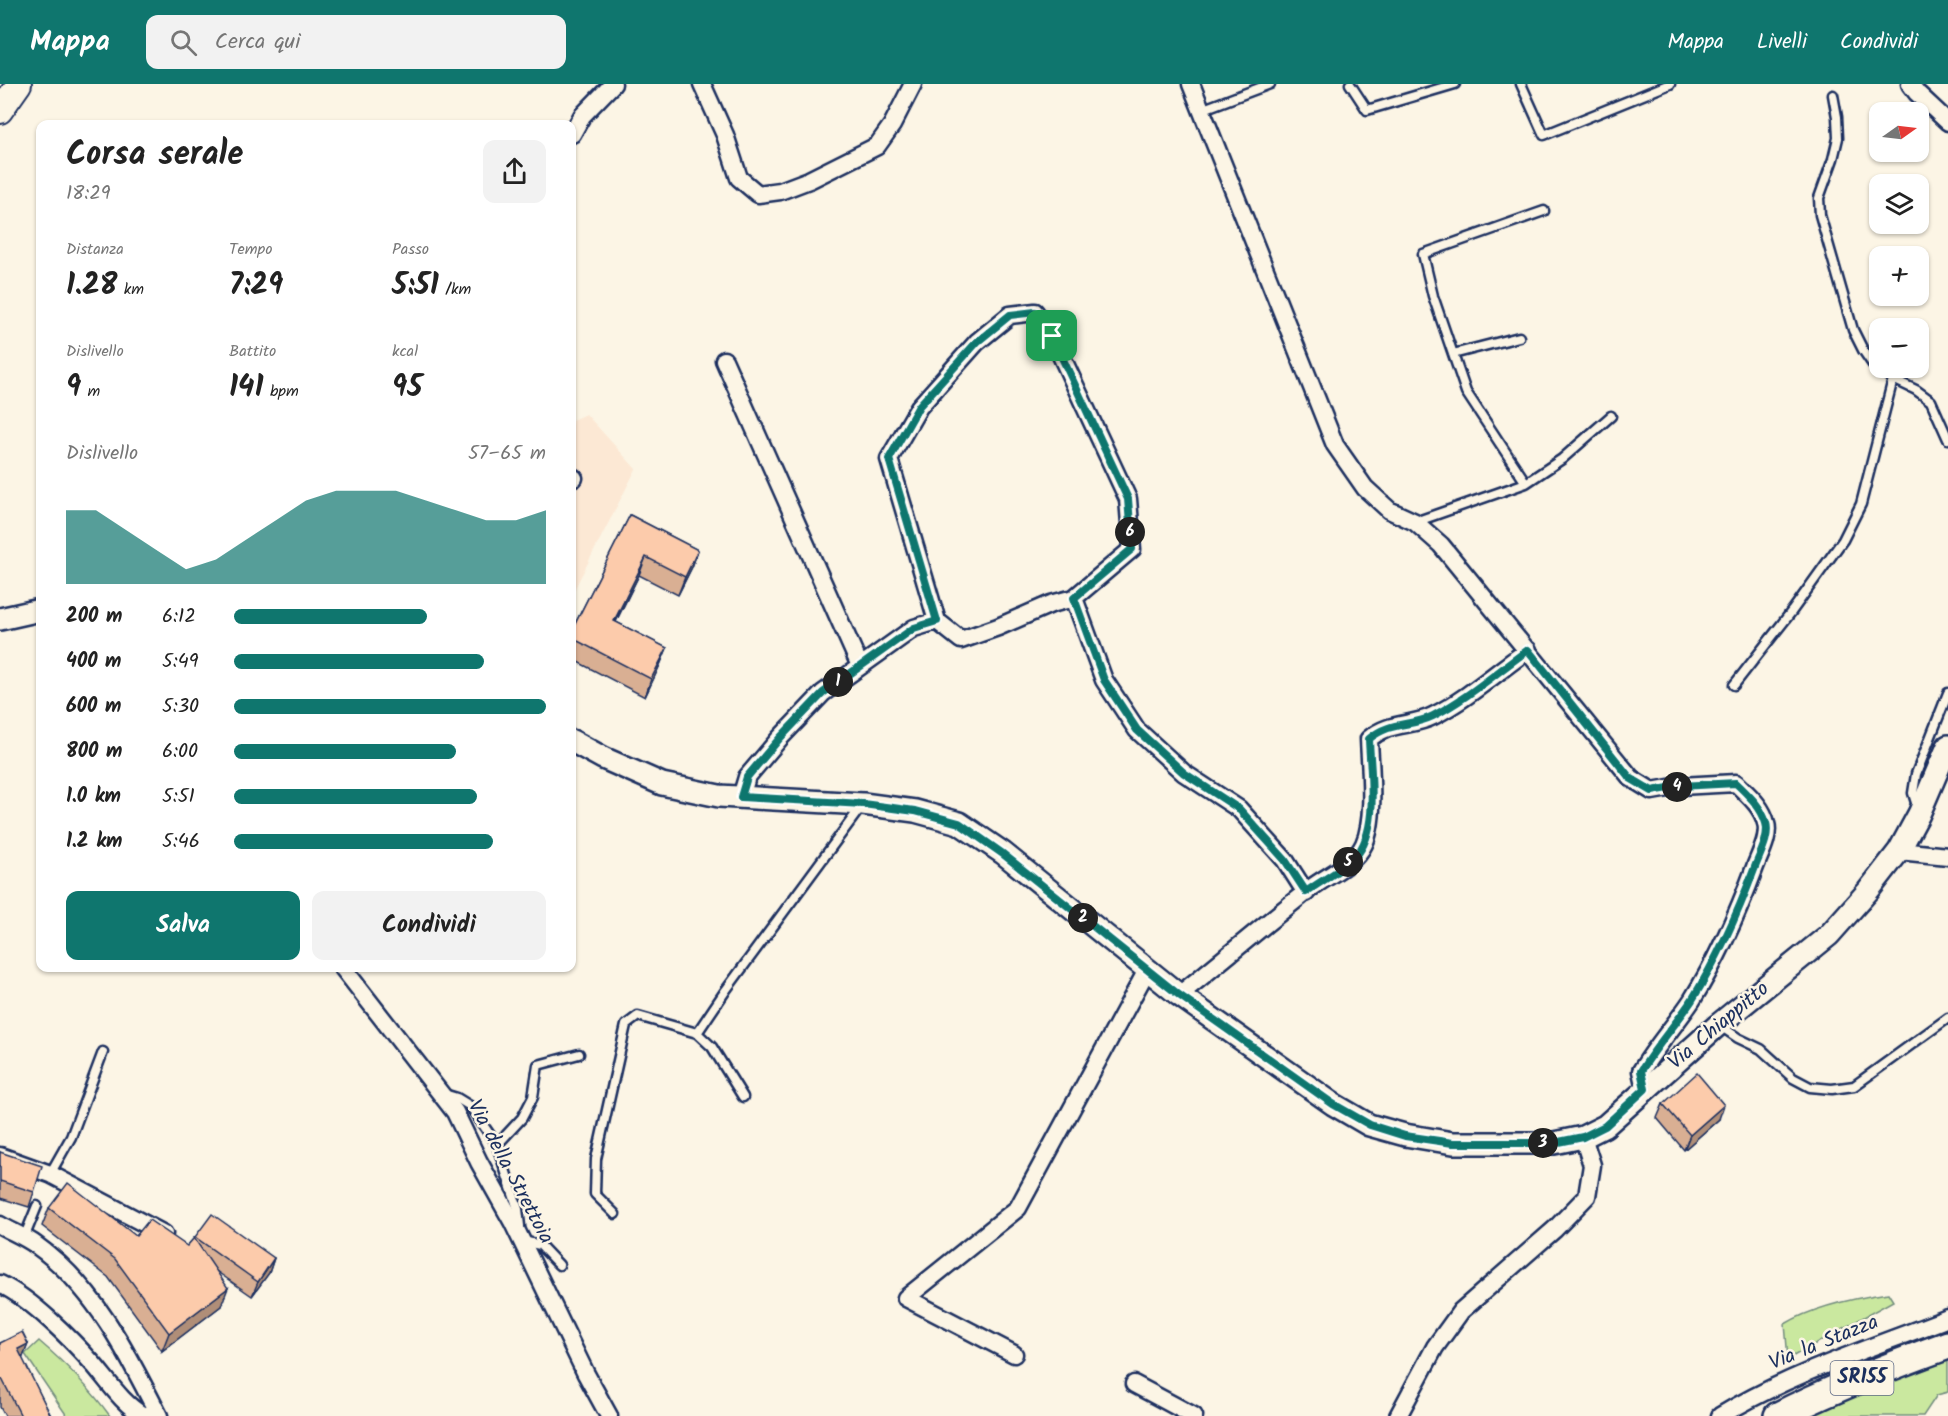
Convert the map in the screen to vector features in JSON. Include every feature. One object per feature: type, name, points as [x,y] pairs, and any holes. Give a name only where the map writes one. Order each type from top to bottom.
[{"type":"main road","points":[[0,111],[19,84]]},
{"type":"main road","name":"SR155","points":[[1778,1416],[1892,1365],[1948,1345]]},
{"type":"street","points":[[576,127],[594,84]]},
{"type":"street","points":[[582,116],[613,84]]},
{"type":"street","points":[[702,84],[739,178],[758,194],[780,191],[809,180],[877,146],[892,125],[913,84]]},
{"type":"street","points":[[1191,84],[1335,445],[1365,488],[1389,510],[1415,522],[1441,545],[1630,778],[1652,791],[1680,786],[1736,783],[1759,806],[1767,825],[1766,838],[1749,883],[1715,961],[1691,1002],[1641,1071],[1645,1089]]},
{"type":"street","points":[[1910,84],[1948,122]]},
{"type":"street","points":[[1035,312],[1052,336],[1128,499],[1132,549],[1074,598],[1051,604],[961,640],[937,621],[889,459],[919,406],[977,342],[1010,315],[1035,312]]},
{"type":"street","points":[[724,360],[860,666]]},
{"type":"street","points":[[1074,598],[1104,680],[1137,730],[1184,773],[1239,809],[1285,860],[1306,892]]},
{"type":"street","points":[[0,619],[36,611]]},
{"type":"street","points":[[741,797],[747,777],[823,693],[914,628],[937,621]]},
{"type":"street","points":[[1179,995],[1306,892],[1344,866],[1364,845],[1368,829],[1371,790],[1369,739],[1380,730],[1430,718],[1453,705],[1528,650]]},
{"type":"street","name":"Via Chiappitto","points":[[576,743],[603,758],[662,784],[719,796],[863,804],[915,811],[959,823],[1003,854],[1179,995],[1333,1104],[1370,1125],[1405,1136],[1453,1143],[1554,1143],[1583,1137],[1605,1126],[1718,1025],[1829,935],[1899,851],[1919,814],[1948,746]]},
{"type":"street","points":[[1899,851],[1948,856]]},
{"type":"street","points":[[1014,1354],[906,1298],[1018,1208],[1147,970]]},
{"type":"street","name":"Via della Strettoia","points":[[346,972],[455,1112],[609,1416]]},
{"type":"street","points":[[1398,1416],[1435,1347],[1461,1311],[1554,1229],[1587,1196],[1592,1165],[1583,1137]]},
{"type":"street","points":[[0,1156],[50,1174],[170,1237]]},
{"type":"street","points":[[0,1225],[35,1244],[66,1269],[99,1309],[122,1345],[159,1416]]},
{"type":"street","points":[[0,1284],[42,1314],[81,1350],[132,1410],[144,1416]]},
{"type":"street","name":"Via la Stazza","points":[[1719,1416],[1753,1396],[1794,1377],[1948,1318]]},
{"type":"street","points":[[1134,1384],[1194,1416]]},
{"type":"street","points":[[123,1399],[137,1400],[143,1394],[144,1386]]},
{"type":"lane","points":[[1201,110],[1270,84]]},
{"type":"lane","points":[[1350,84],[1367,110],[1455,84]]},
{"type":"lane","points":[[1521,84],[1544,135],[1670,84]]},
{"type":"lane","points":[[1833,95],[1838,138],[1820,198],[1820,215],[1853,330],[1874,366],[1893,379],[1916,390],[1931,402],[1948,439]]},
{"type":"lane","points":[[1526,483],[1466,392],[1433,296],[1423,254],[1544,211]]},
{"type":"lane","points":[[1453,354],[1519,337]]},
{"type":"lane","points":[[1734,685],[1792,611],[1843,540],[1861,504],[1893,379]]},
{"type":"lane","points":[[1415,522],[1526,483],[1562,459],[1611,416]]},
{"type":"lane","points":[[1919,814],[1913,793],[1916,774],[1948,693]]},
{"type":"lane","points":[[697,1033],[863,804]]},
{"type":"lane","points":[[615,1214],[595,1194],[596,1159],[626,1025],[638,1016],[697,1033],[712,1047],[743,1097]]},
{"type":"lane","points":[[1718,1025],[1761,1049],[1793,1078],[1810,1087],[1832,1089],[1854,1086],[1948,1018]]},
{"type":"lane","points":[[50,1174],[71,1137],[103,1052]]},
{"type":"lane","points":[[497,1145],[522,1118],[534,1097],[538,1065],[579,1054]]},
{"type":"lane","points":[[441,1094],[457,1098],[470,1106],[497,1145],[518,1209],[522,1241],[540,1245],[559,1265]]},
{"type":"lane","points":[[24,1238],[37,1206]]},
{"type":"shaded area","points":[[586,414],[636,469],[576,586],[576,418]]},
{"type":"green space","points":[[1888,1293],[1893,1301],[1788,1359],[1785,1324],[1821,1308]]},
{"type":"green space","points":[[39,1341],[77,1376],[110,1416],[67,1416],[25,1354]]},
{"type":"green space","points":[[1948,1360],[1948,1392],[1937,1395],[1923,1416],[1806,1416],[1857,1393]]},
{"type":"building","points":[[630,515],[698,550],[685,577],[646,557],[614,621],[667,648],[651,679],[576,640],[576,622]]},
{"type":"building","points":[[1697,1073],[1724,1105],[1690,1135],[1663,1104]]},
{"type":"building","points":[[0,1152],[42,1166],[34,1192],[0,1181]]},
{"type":"building","points":[[68,1183],[136,1236],[149,1220],[187,1246],[194,1238],[228,1288],[169,1333],[115,1259],[49,1208]]},
{"type":"building","points":[[212,1214],[274,1258],[258,1282],[195,1237]]},
{"type":"building","points":[[22,1332],[28,1344],[18,1349],[51,1416],[21,1416],[0,1379],[0,1343]]},
{"type":"route","points":[[1035,312],[1052,336],[1128,499],[1132,549],[1074,598],[1104,680],[1137,730],[1184,773],[1239,809],[1285,860],[1306,892],[1344,866],[1364,845],[1368,829],[1371,790],[1369,739],[1380,730],[1430,718],[1453,705],[1528,650],[1630,778],[1652,791],[1680,786],[1736,783],[1759,806],[1767,825],[1766,838],[1715,961],[1691,1002],[1641,1071],[1645,1089],[1605,1126],[1583,1137],[1554,1143],[1453,1143],[1405,1136],[1370,1125],[1333,1104],[1179,995],[1003,854],[959,823],[915,811],[863,804],[741,797],[747,777],[823,693],[914,628],[937,621],[889,459],[919,406],[977,342],[1010,315],[1035,312]]}]
